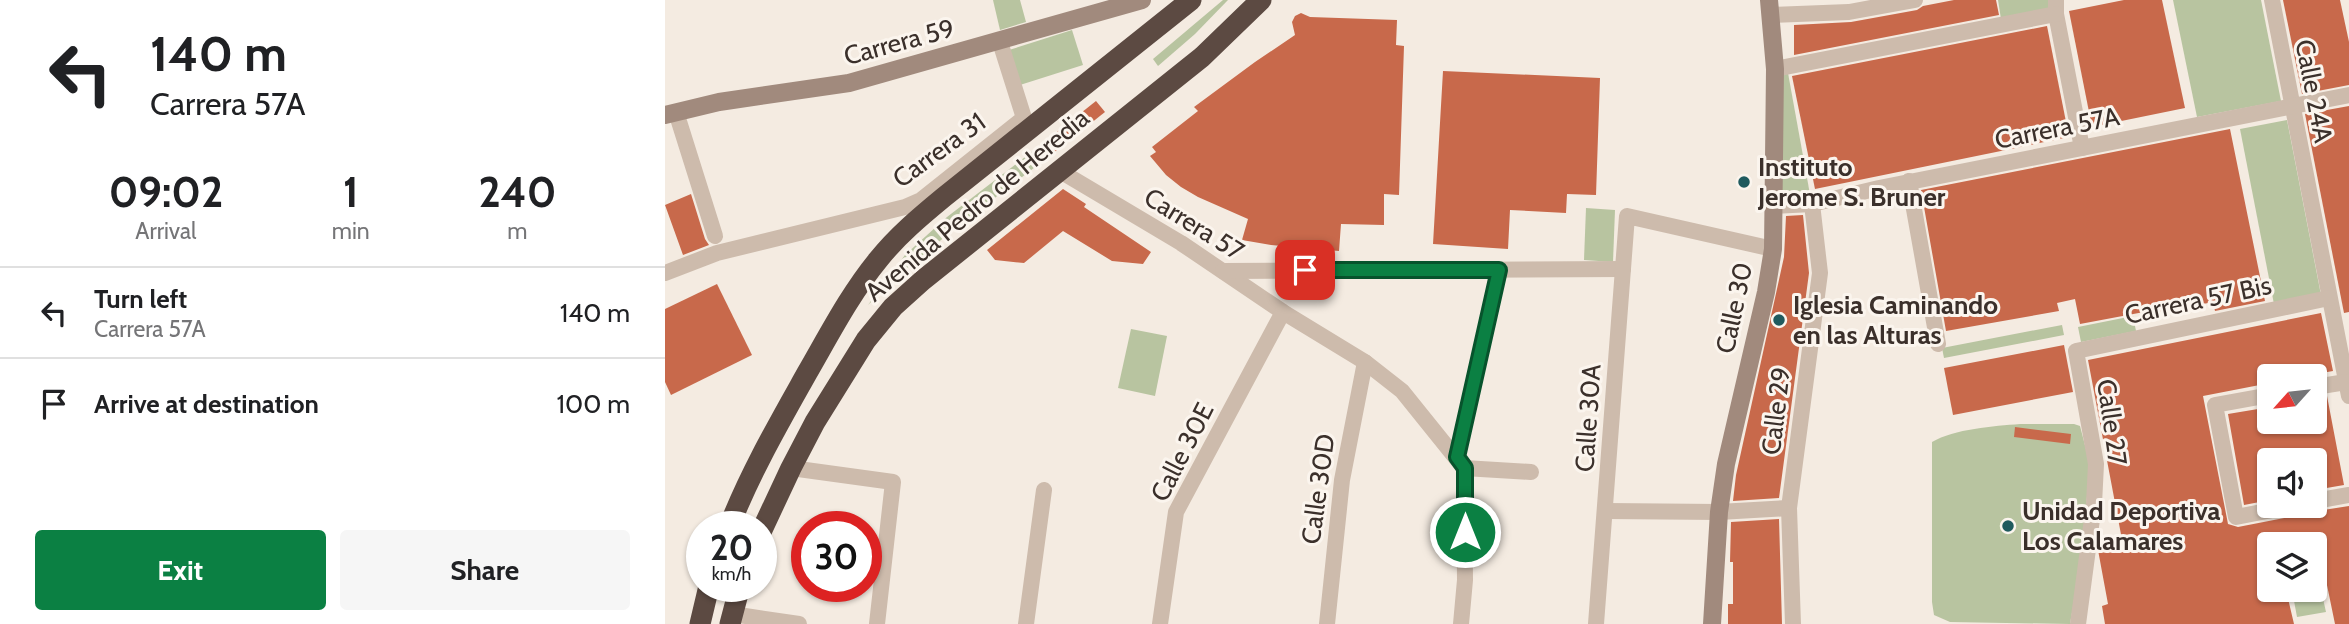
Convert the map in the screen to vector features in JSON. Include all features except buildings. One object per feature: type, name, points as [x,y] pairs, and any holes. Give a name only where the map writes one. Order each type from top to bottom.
[{"type":"highway","name":"Avenida Pedro de Heredia","points":[[736,511],[760,459],[832,328],[878,260],[944,197],[1170,8],[1191,0]]},
{"type":"highway","name":"Avenida Pedro de Heredia","points":[[770,511],[815,422],[879,322],[923,279],[1202,57],[1261,0]]},
{"type":"highway","points":[[700,624],[705,602]]},
{"type":"highway","points":[[731,619],[736,602]]},
{"type":"main road","name":"Carrera 59","points":[[671,114],[719,102],[849,83],[1142,0]]},
{"type":"main road","name":"Calle 30","points":[[1712,624],[1719,512],[1726,464],[1766,292],[1773,249],[1775,69],[1769,7]]},
{"type":"street","points":[[1769,7],[1849,12],[1915,0]]},
{"type":"street","name":"Calle 24A","points":[[2272,0],[2348,389]]},
{"type":"street","points":[[1775,69],[2056,7],[2082,148]]},
{"type":"street","name":"Carrera 31","points":[[665,273],[717,253],[905,208],[921,200],[1024,118],[1000,42]]},
{"type":"street","name":"Carrera 57A","points":[[1774,206],[1812,204],[1909,181],[2349,95]]},
{"type":"street","points":[[671,114],[715,236]]},
{"type":"street","name":"Carrera 57","points":[[1060,170],[1181,243],[1283,313],[1366,362],[1402,391],[1461,462]]},
{"type":"street","points":[[1909,181],[1938,344]]},
{"type":"street","name":"Calle 29","points":[[1793,624],[1789,508],[1820,273],[1812,204]]},
{"type":"street","name":"Calle 30A","points":[[1597,624],[1626,216],[1773,249]]},
{"type":"street","points":[[1222,271],[1623,269]]},
{"type":"street","points":[[1461,624],[1465,580],[1461,462],[1499,270]]},
{"type":"street","name":"Carrera 57 Bis","points":[[2076,351],[2329,298]]},
{"type":"street","name":"Calle 30E","points":[[1160,624],[1176,512],[1283,313]]},
{"type":"street","name":"Calle 27","points":[[2076,351],[2096,464],[2094,504],[2078,624]]},
{"type":"street","name":"Calle 30D","points":[[1327,624],[1342,480],[1366,362]]},
{"type":"street","points":[[2327,388],[2348,389]]},
{"type":"street","points":[[2257,397],[2215,405],[2236,517],[2257,513]]},
{"type":"street","points":[[1461,462],[1531,472]]},
{"type":"street","points":[[790,468],[893,482],[877,624]]},
{"type":"street","points":[[1026,624],[1044,490]]},
{"type":"street","points":[[2327,499],[2349,495]]},
{"type":"street","points":[[1606,511],[1719,512],[1789,508]]},
{"type":"street","points":[[731,619],[799,624]]},
{"type":"green space","points":[[993,0],[1020,0],[1026,22],[1000,30]]},
{"type":"green space","points":[[1223,0],[1228,0],[1158,66],[1153,59]]},
{"type":"green space","points":[[1998,0],[2050,0],[2052,10],[2001,19]]},
{"type":"green space","points":[[2173,0],[2261,0],[2281,101],[2197,117]]},
{"type":"green space","points":[[1072,30],[1083,65],[1020,85],[1009,50]]},
{"type":"green space","points":[[1788,73],[1811,200],[1780,202],[1781,74]]},
{"type":"green space","points":[[2287,120],[2321,295],[2274,304],[2240,129]]},
{"type":"green space","points":[[1038,147],[1047,158],[933,247],[868,305],[905,255],[947,217]]},
{"type":"green space","points":[[1586,208],[1615,210],[1613,262],[1584,260]]},
{"type":"green space","points":[[2133,316],[2136,331],[2081,342],[2078,327]]},
{"type":"green space","points":[[2062,325],[2064,335],[1944,358],[1942,348]]},
{"type":"green space","points":[[1131,329],[1167,336],[1155,396],[1118,388]]},
{"type":"green space","name":"Unidad Deportiva Los Calamares","points":[[2020,424],[2080,426],[2088,457],[2083,549],[2070,624],[1950,622],[1934,615],[1932,602],[1932,442],[1963,431]]},
{"type":"green space","points":[[2294,602],[2324,602],[2326,612],[2297,617]]},
{"type":"place","name":"Instituto Jerome S. Bruner","points":[[1744,182]]},
{"type":"place","name":"Iglesia Caminando en las Alturas","points":[[1779,320]]},
{"type":"place","name":"Unidad Deportiva Los Calamares","points":[[2008,526]]},
{"type":"route","points":[[1305,270],[1499,270],[1457,457],[1465,468],[1465,532]]}]
